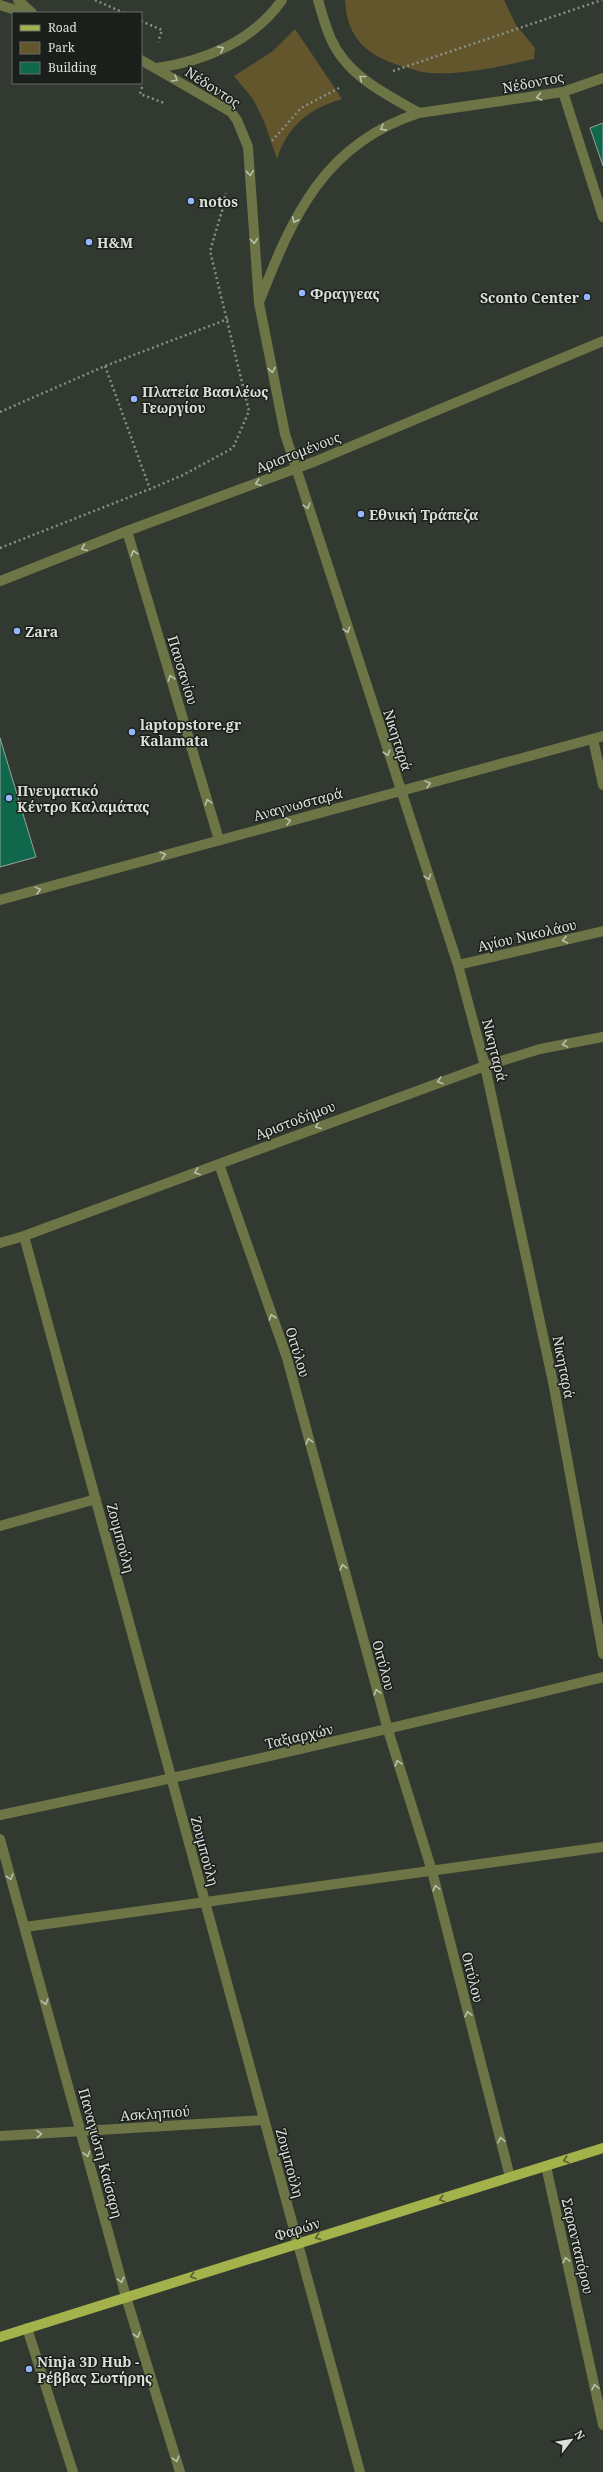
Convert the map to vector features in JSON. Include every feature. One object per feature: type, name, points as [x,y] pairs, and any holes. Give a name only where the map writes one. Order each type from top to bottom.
[{"type":"main road","name":"Φαρών","points":[[0,2337],[603,2148]]},
{"type":"street","points":[[18,0],[31,12]]},
{"type":"street","points":[[157,68],[194,60],[241,39],[261,24],[282,0]]},
{"type":"street","points":[[318,0],[330,38],[351,69],[380,91],[419,113]]},
{"type":"street","points":[[0,4],[22,12]]},
{"type":"street","name":"Νέδοντος","points":[[142,60],[231,112],[238,120],[248,147],[259,303]]},
{"type":"street","name":"Νέδοντος","points":[[259,303],[298,213],[329,169],[353,148],[378,131],[419,113],[563,92],[603,78]]},
{"type":"street","points":[[563,92],[603,217]]},
{"type":"street","name":"Νικηταρά","points":[[259,303],[285,434],[295,469],[458,965],[485,1066],[554,1387],[603,1654]]},
{"type":"street","name":"Αριστομένους","points":[[0,582],[127,531],[295,469],[603,341]]},
{"type":"street","name":"Παυσανίου","points":[[127,531],[219,840]]},
{"type":"street","name":"Αναγνωσταρά","points":[[0,900],[603,736]]},
{"type":"street","points":[[593,739],[603,785]]},
{"type":"street","name":"Αγίου Νικολάου","points":[[458,965],[603,931]]},
{"type":"street","name":"Αριστοδήμου","points":[[0,1243],[24,1236],[485,1066],[540,1049],[603,1037]]},
{"type":"street","name":"Οιτύλου","points":[[219,1164],[287,1358],[388,1730],[432,1870],[510,2177]]},
{"type":"street","name":"Ζουμπούλη","points":[[24,1236],[360,2472]]},
{"type":"street","points":[[0,1526],[96,1500]]},
{"type":"street","name":"Ταξιαρχών","points":[[0,1815],[172,1779],[388,1730],[603,1677]]},
{"type":"street","name":"Παναγιώτη Καίσαρη","points":[[0,1839],[126,2297],[180,2472]]},
{"type":"street","points":[[25,1927],[603,1846]]},
{"type":"street","name":"Ασκληπιού","points":[[0,2136],[264,2120]]},
{"type":"street","name":"Σαρανταπόρου","points":[[546,2166],[603,2425]]},
{"type":"street","points":[[27,2328],[73,2472]]},
{"type":"path","points":[[95,0],[122,12]]},
{"type":"path","points":[[0,412],[104,366],[228,319]]},
{"type":"path","points":[[104,366],[150,490]]},
{"type":"green space","points":[[345,0],[504,0],[516,25],[535,48],[534,59],[457,73],[421,72],[391,63],[370,52],[355,36],[350,26]]},
{"type":"green space","points":[[295,29],[342,99],[319,108],[301,120],[287,137],[277,159],[264,121],[253,99],[234,76],[273,51]]},
{"type":"building","points":[[603,123],[603,166],[590,128]]},
{"type":"building","name":"Πνευματικό Κέντρο Καλαμάτας","points":[[0,738],[36,857],[0,867]]},
{"type":"place","name":"notos","points":[[191,201]]},
{"type":"place","name":"H&M","points":[[89,242]]},
{"type":"place","name":"Φραγγεας","points":[[302,293]]},
{"type":"place","name":"Sconto Center","points":[[587,297]]},
{"type":"place","name":"Πλατεία Βασιλέως Γεωργίου","points":[[134,399]]},
{"type":"place","name":"Εθνική Τράπεζα","points":[[361,514]]},
{"type":"place","name":"Zara","points":[[17,631]]},
{"type":"place","name":"laptopstore.gr Kalamata","points":[[132,732]]},
{"type":"place","name":"Πνευματικό Κέντρο Καλαμάτας","points":[[9,798]]},
{"type":"place","name":"Ninja 3D Hub - Ρέββας Σωτήρης","points":[[29,2369]]}]
